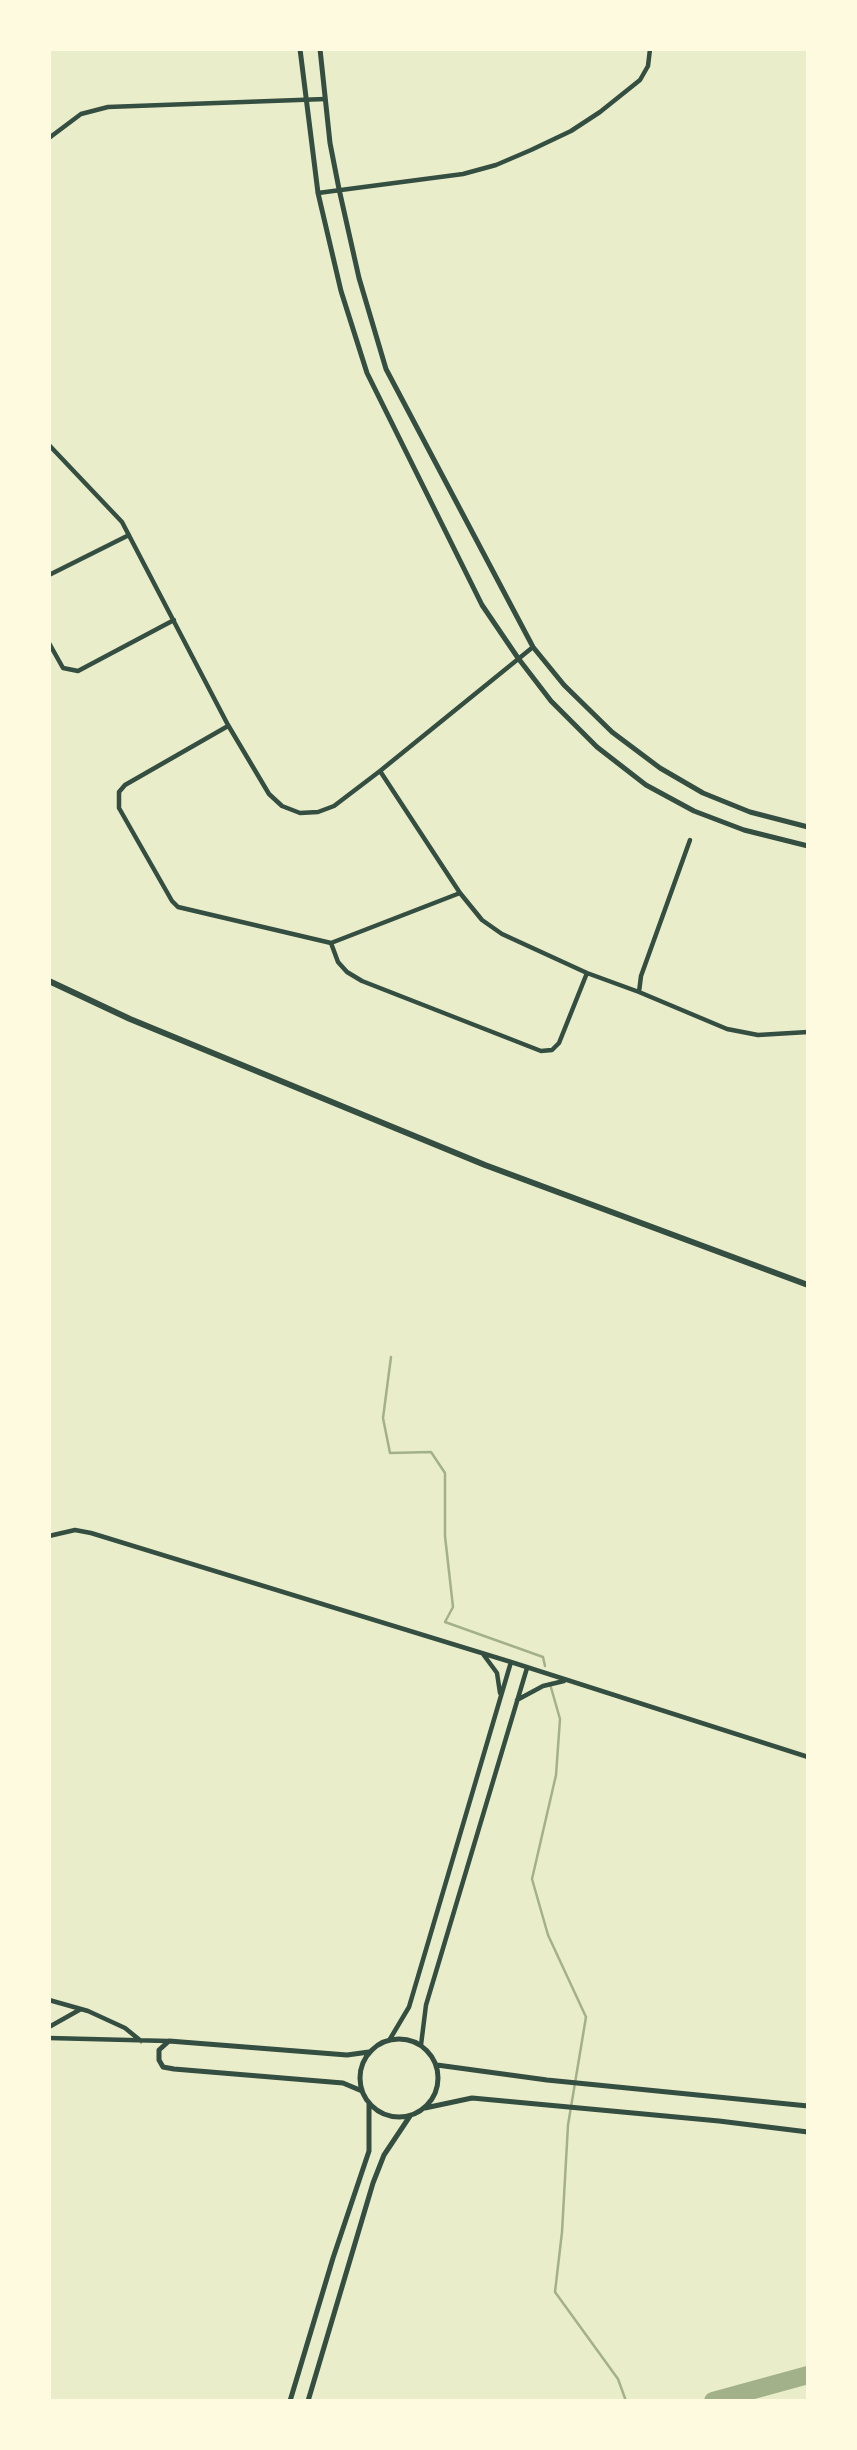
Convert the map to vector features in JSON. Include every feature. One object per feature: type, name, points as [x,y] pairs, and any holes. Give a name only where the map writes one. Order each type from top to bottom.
[{"type":"main road","points":[[49,981],[130,1019],[485,1165],[808,1285]]},
{"type":"street","points":[[300,49],[318,193],[341,292],[367,373],[482,605],[551,701],[597,747],[646,785],[694,811],[744,831],[808,846]]},
{"type":"street","points":[[320,49],[339,189],[359,278],[386,369],[533,647],[564,685],[612,732],[660,768],[703,793],[750,812],[808,827]]},
{"type":"street","points":[[318,193],[463,174],[496,165],[531,150],[581,125],[640,80],[648,66],[650,49]]},
{"type":"street","points":[[49,138],[81,114],[108,107],[325,99]]},
{"type":"street","points":[[50,447],[122,522],[228,726],[269,794],[282,806],[300,813],[318,812],[334,806],[533,647]]},
{"type":"street","points":[[49,575],[129,535]]},
{"type":"street","points":[[49,643],[63,668],[78,671],[174,620]]},
{"type":"street","points":[[228,726],[125,785],[119,792],[119,808],[178,907],[331,943],[460,893]]},
{"type":"street","points":[[380,771],[460,893],[482,920],[502,934],[587,973],[727,1029],[758,1035],[808,1032]]},
{"type":"street","points":[[639,992],[641,976],[690,840]]},
{"type":"street","points":[[331,943],[338,962],[347,972],[362,981],[541,1051],[552,1050],[559,1043],[587,973]]},
{"type":"street","points":[[49,1536],[75,1530],[91,1533],[511,1662],[808,1757]]},
{"type":"street","points":[[482,1653],[497,1673],[501,1696]]},
{"type":"street","points":[[390,2039],[409,2007],[511,1662]]},
{"type":"street","points":[[422,2045],[426,2005],[527,1668]]},
{"type":"street","points":[[516,1700],[542,1686],[567,1681]]},
{"type":"street","points":[[49,2000],[81,2009],[125,2028],[142,2041]]},
{"type":"street","points":[[49,2027],[81,2009]]},
{"type":"street","points":[[49,2038],[169,2041],[346,2055],[369,2052]]},
{"type":"street","points":[[425,2108],[438,2088],[437,2065],[431,2054],[422,2045],[401,2038],[383,2042],[369,2052],[360,2070],[362,2091],[369,2104],[384,2114],[402,2118],[425,2108],[472,2098],[808,2132]]},
{"type":"street","points":[[169,2041],[159,2050],[159,2060],[163,2067],[343,2083],[362,2091]]},
{"type":"street","points":[[437,2065],[547,2080],[808,2106]]},
{"type":"street","points":[[290,2401],[369,2151],[369,2104]]},
{"type":"street","points":[[308,2401],[373,2183],[384,2155],[411,2116]]},
{"type":"waterway","points":[[391,1357],[383,1418],[390,1453],[431,1452],[445,1473],[445,1536],[453,1607],[445,1622],[543,1657],[545,1666]]},
{"type":"waterway","points":[[550,1684],[560,1719],[556,1775],[532,1879],[548,1935],[586,2017],[568,2125],[562,2232],[555,2292],[618,2379],[626,2401]]},
{"type":"waterway","points":[[713,2401],[808,2375]]}]
